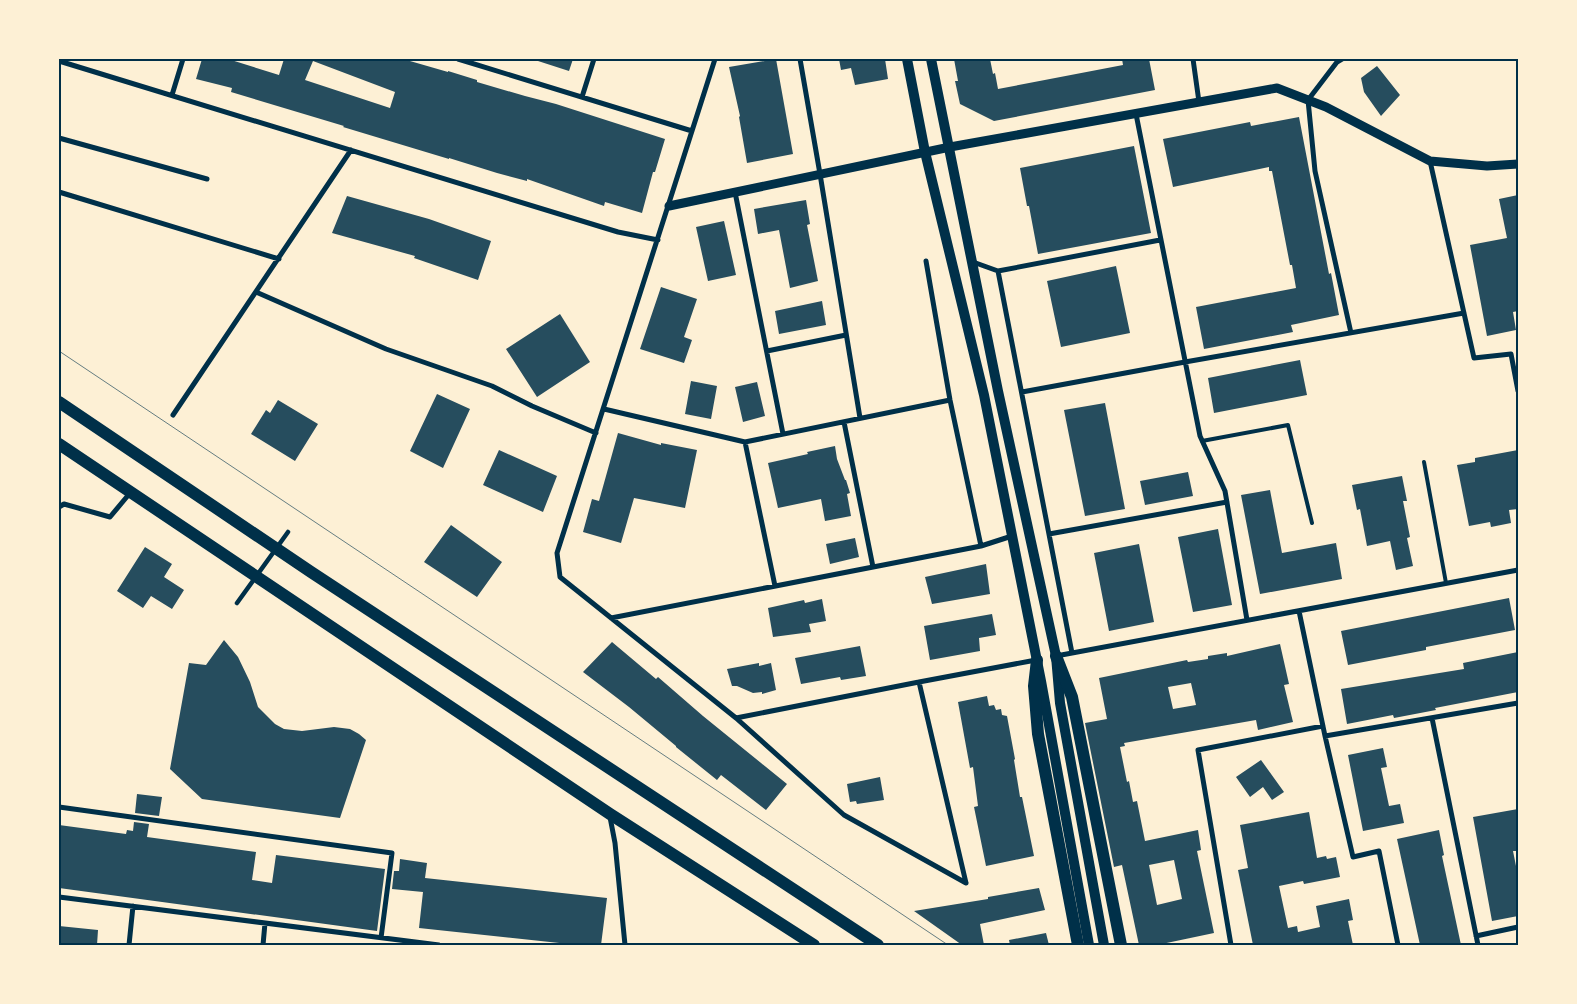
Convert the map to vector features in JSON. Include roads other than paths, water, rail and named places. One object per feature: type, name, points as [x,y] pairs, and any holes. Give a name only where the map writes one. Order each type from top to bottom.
[{"type":"highway","points":[[59,402],[311,572],[878,945]]},
{"type":"highway","points":[[59,444],[610,814],[814,945]]},
{"type":"highway","points":[[1056,656],[1072,697],[1121,945]]},
{"type":"highway","points":[[1037,660],[1034,686],[1038,734],[1078,945]]},
{"type":"main road","points":[[907,59],[925,152],[984,394],[1037,660],[1089,945]]},
{"type":"main road","points":[[932,59],[1000,400],[1056,656],[1060,703],[1104,945]]},
{"type":"street","points":[[172,95],[183,59]]},
{"type":"street","points":[[458,59],[692,131]]},
{"type":"street","points":[[582,97],[594,59]]},
{"type":"street","points":[[715,59],[557,553],[560,577],[736,718],[844,815],[966,883],[919,682]]},
{"type":"street","points":[[800,59],[860,418]]},
{"type":"street","points":[[1193,59],[1199,102]]},
{"type":"street","points":[[1342,59],[1337,62],[1308,100],[1315,171],[1351,332]]},
{"type":"street","points":[[59,61],[618,232],[658,240]]},
{"type":"street","points":[[669,206],[950,147],[1277,88],[1326,106],[1430,161],[1487,166],[1518,164]]},
{"type":"street","points":[[1136,114],[1200,436],[1225,491],[1247,620]]},
{"type":"street","points":[[59,138],[206,179]]},
{"type":"street","points":[[173,416],[351,150]]},
{"type":"street","points":[[1430,161],[1474,358],[1511,354],[1518,391]]},
{"type":"street","points":[[59,192],[279,259]]},
{"type":"street","points":[[735,192],[783,434]]},
{"type":"street","points":[[972,262],[998,271],[1160,240]]},
{"type":"street","points":[[926,261],[950,400],[980,546]]},
{"type":"street","points":[[998,271],[1072,653]]},
{"type":"street","points":[[256,292],[386,349],[492,386],[532,406],[596,433]]},
{"type":"street","points":[[1022,392],[1464,312]]},
{"type":"street","points":[[767,351],[846,335]]},
{"type":"street","points":[[604,409],[745,442],[950,400]]},
{"type":"street","points":[[844,422],[873,566]]},
{"type":"street","points":[[745,442],[775,586]]},
{"type":"street","points":[[59,508],[64,504],[110,517],[130,492]]},
{"type":"street","points":[[1049,534],[1227,502]]},
{"type":"street","points":[[237,603],[288,532]]},
{"type":"street","points":[[611,618],[980,546],[1012,536]]},
{"type":"street","points":[[1056,656],[1518,570]]},
{"type":"street","points":[[1299,611],[1353,857],[1379,851],[1398,945]]},
{"type":"street","points":[[736,718],[1037,660]]},
{"type":"street","points":[[1325,736],[1518,703]]},
{"type":"street","points":[[1432,718],[1478,945]]},
{"type":"street","points":[[1231,945],[1198,750],[1323,726]]},
{"type":"street","points":[[59,807],[392,853],[381,938]]},
{"type":"street","points":[[610,814],[615,843],[625,945]]},
{"type":"street","points":[[59,897],[381,938],[392,942],[439,945]]},
{"type":"street","points":[[129,945],[133,906]]},
{"type":"street","points":[[263,945],[265,923]]},
{"type":"street","points":[[1476,936],[1518,927]]},
{"type":"lane","points":[[1202,441],[1288,425],[1312,523]]},
{"type":"lane","points":[[1424,462],[1446,583]]},
{"type":"tram line","points":[[59,351],[948,945]]}]
